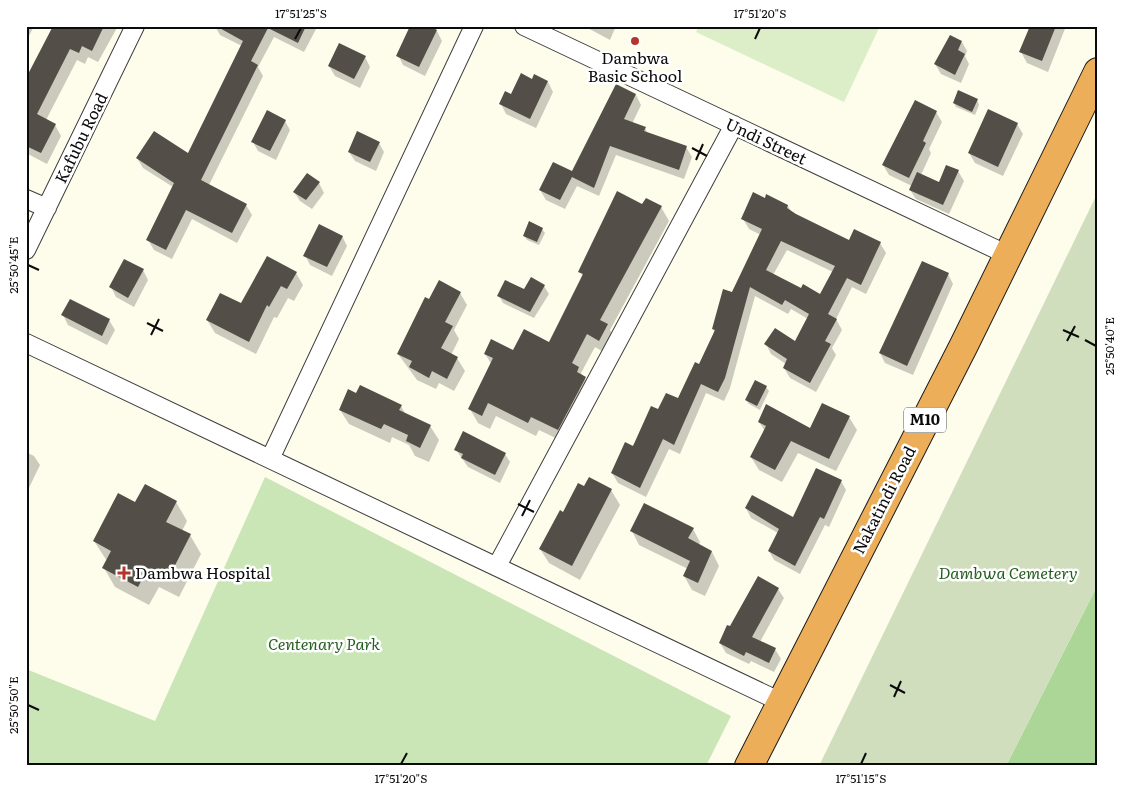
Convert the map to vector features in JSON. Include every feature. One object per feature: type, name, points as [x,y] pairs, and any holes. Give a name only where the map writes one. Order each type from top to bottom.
[{"type":"highway","name":"Nakatindi Road","points":[[749,766],[1008,255],[1098,72]]},
{"type":"street","name":"Kafubu Road","points":[[26,250],[135,26]]},
{"type":"street","points":[[270,459],[474,26]]},
{"type":"street","name":"Undi Street","points":[[524,26],[1008,255]]},
{"type":"street","points":[[496,566],[734,125]]},
{"type":"street","points":[[26,199],[47,208]]},
{"type":"street","points":[[26,344],[781,702]]},
{"type":"green space","points":[[699,26],[880,26],[844,102],[696,32]]},
{"type":"green space","name":"Dambwa Cemetery","points":[[1098,192],[1098,584],[1006,766],[819,766]]},
{"type":"green space","name":"Centenary Park","points":[[265,477],[731,716],[706,766],[26,766],[26,669],[155,721]]},
{"type":"green space","points":[[1098,584],[1098,766],[1006,766]]},
{"type":"building","points":[[53,26],[104,26],[92,51],[82,46],[79,53],[70,49],[37,114],[56,124],[41,153],[26,146],[26,78]]},
{"type":"building","points":[[216,26],[306,26],[298,43],[268,28],[251,61],[258,65],[201,180],[247,204],[232,233],[186,210],[166,250],[146,240],[174,183],[136,158],[154,131],[188,153],[243,41]]},
{"type":"building","points":[[410,26],[430,26],[437,30],[419,67],[396,56]]},
{"type":"building","points":[[1030,26],[1056,26],[1042,61],[1019,52]]},
{"type":"building","points":[[950,35],[962,41],[958,50],[965,54],[955,75],[934,64]]},
{"type":"building","points":[[339,43],[366,56],[354,79],[328,66]]},
{"type":"building","points":[[521,73],[532,79],[534,74],[548,81],[530,119],[499,104],[505,91],[511,94]]},
{"type":"building","points":[[616,84],[636,94],[624,119],[646,127],[644,131],[687,146],[679,170],[610,146],[594,188],[572,177],[560,200],[539,190],[553,162],[572,171]]},
{"type":"building","points":[[958,90],[978,99],[972,112],[953,103]]},
{"type":"building","points":[[915,100],[937,111],[923,141],[926,143],[909,178],[882,165]]},
{"type":"building","points":[[988,109],[1018,123],[998,167],[968,153]]},
{"type":"building","points":[[267,110],[286,120],[270,151],[251,142]]},
{"type":"building","points":[[357,131],[380,142],[370,162],[348,152]]},
{"type":"building","points":[[946,165],[959,170],[943,205],[909,190],[917,172],[939,182]]},
{"type":"building","points":[[307,173],[320,182],[306,200],[293,192]]},
{"type":"building","points":[[617,191],[642,204],[646,198],[662,206],[600,320],[608,324],[599,341],[587,334],[572,363],[579,367],[577,372],[586,377],[558,430],[531,417],[528,423],[488,403],[482,416],[468,409],[493,358],[484,354],[491,339],[513,350],[524,329],[549,342],[583,274],[578,272]]},
{"type":"building","points":[[753,192],[765,198],[766,194],[788,205],[787,208],[796,214],[849,240],[854,229],[881,242],[861,285],[847,278],[828,314],[837,319],[825,341],[831,344],[810,383],[783,368],[787,359],[764,344],[775,328],[795,341],[809,314],[785,300],[782,305],[750,287],[725,378],[718,392],[701,384],[674,445],[663,439],[640,488],[611,473],[625,442],[633,446],[651,406],[658,409],[666,393],[678,398],[695,362],[699,364],[715,330],[712,329],[723,289],[732,292],[762,229],[741,219]],"holes":[[[781,241],[835,266],[820,294],[803,284],[801,288],[766,270]]]},
{"type":"building","points":[[529,221],[543,228],[537,242],[523,236]]},
{"type":"building","points":[[319,224],[343,236],[327,267],[303,256]]},
{"type":"building","points":[[267,256],[297,272],[287,289],[281,286],[269,307],[267,305],[249,342],[206,320],[220,293],[241,303]]},
{"type":"building","points":[[124,259],[144,269],[128,298],[109,287]]},
{"type":"building","points":[[922,261],[949,273],[907,366],[879,353]]},
{"type":"building","points":[[531,277],[545,285],[530,312],[497,296],[505,280],[524,289]]},
{"type":"building","points":[[439,280],[461,292],[445,322],[453,326],[441,348],[458,357],[447,379],[432,371],[429,378],[409,367],[412,361],[397,354],[425,297],[429,299]]},
{"type":"building","points":[[70,299],[110,319],[102,336],[61,315]]},
{"type":"building","points":[[755,380],[767,386],[757,406],[745,400]]},
{"type":"building","points":[[360,385],[402,405],[399,410],[431,425],[420,448],[406,441],[408,435],[384,424],[381,429],[339,410],[348,389],[356,393]]},
{"type":"building","points":[[822,403],[850,416],[829,459],[791,441],[775,470],[750,457],[766,426],[758,422],[766,404],[810,428]]},
{"type":"building","points":[[463,431],[506,453],[495,475],[461,458],[463,454],[454,450]]},
{"type":"building","points":[[816,468],[842,480],[824,519],[820,517],[795,566],[768,551],[779,529],[745,508],[752,495],[793,517]]},
{"type":"building","points":[[589,477],[612,489],[572,566],[539,549],[560,510],[563,512],[578,483],[584,486]]},
{"type":"building","points":[[145,484],[177,501],[166,522],[191,534],[168,579],[148,568],[138,587],[102,568],[111,551],[93,541],[118,493],[135,502]]},
{"type":"building","points":[[644,503],[694,528],[688,538],[712,551],[698,583],[683,576],[690,561],[630,531]]},
{"type":"building","points":[[758,576],[779,588],[752,637],[776,648],[769,663],[746,652],[744,656],[719,643],[727,625],[730,626]]},
{"type":"place","name":"Dambwa Basic School","points":[[635,41]]},
{"type":"place","name":"Dambwa Hospital","points":[[124,573]]}]
